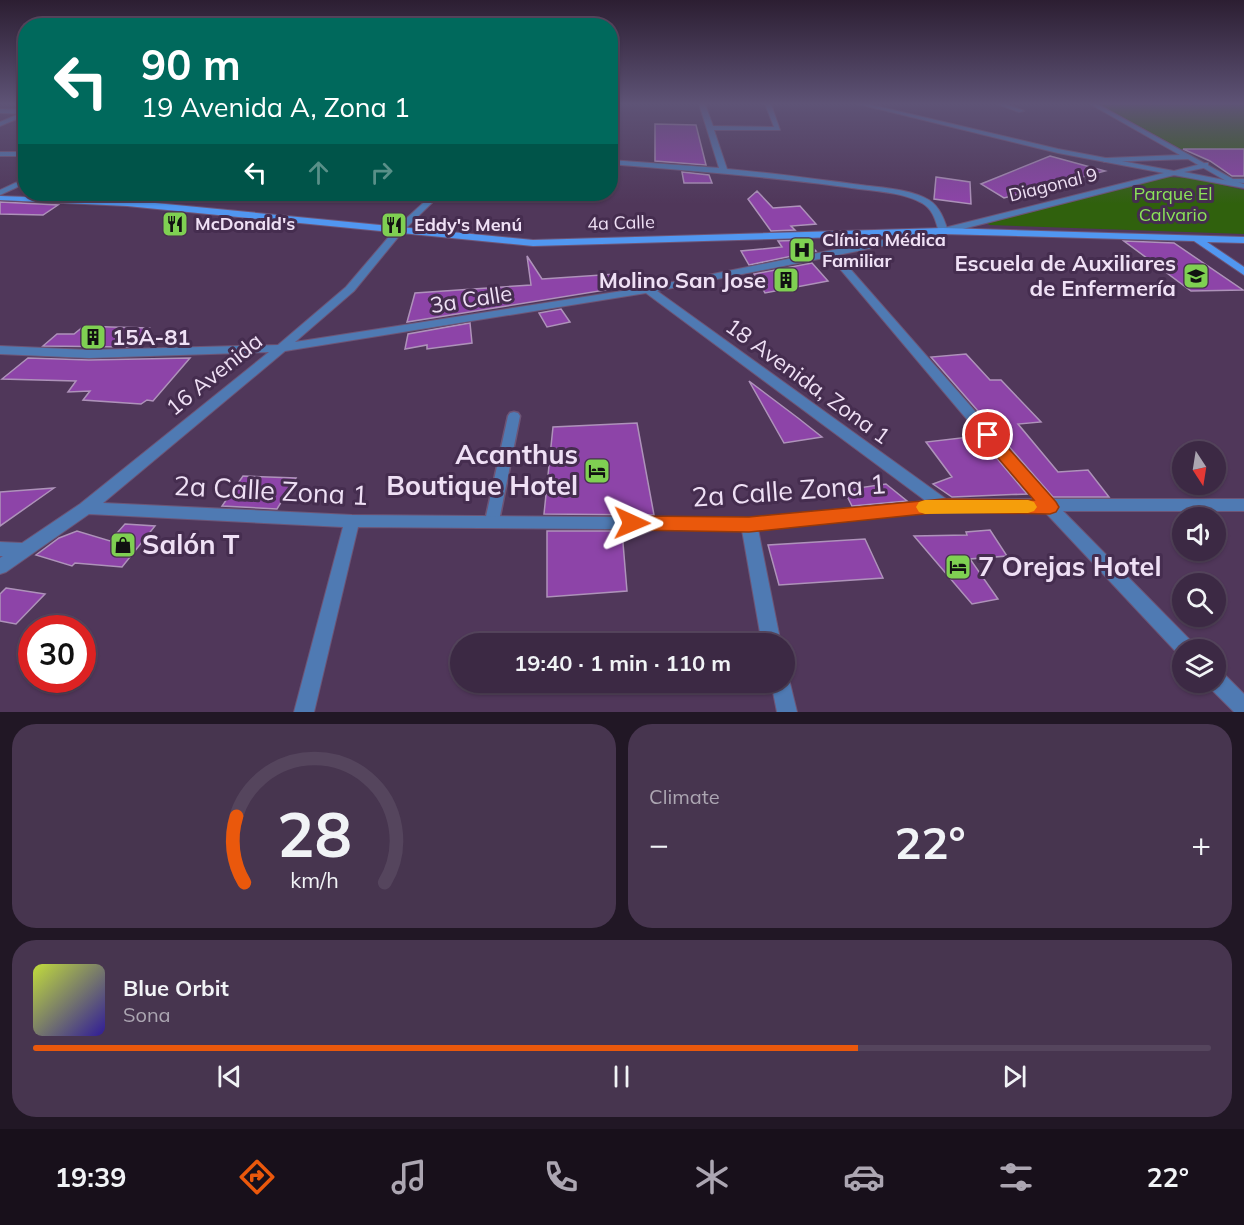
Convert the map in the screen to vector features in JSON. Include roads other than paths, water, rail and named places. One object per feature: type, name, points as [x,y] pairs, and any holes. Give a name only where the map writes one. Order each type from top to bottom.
[{"type":"main road","name":"4a Calle","points":[[0,198],[18,199]]},
{"type":"main road","name":"4a Calle","points":[[76,201],[127,203],[401,228],[533,243],[943,231],[1244,240]]},
{"type":"main road","points":[[127,203],[137,201]]},
{"type":"main road","points":[[1196,238],[1244,272]]},
{"type":"street","points":[[713,137],[724,171]]},
{"type":"street","points":[[1000,137],[1107,160],[1240,183]]},
{"type":"street","points":[[1154,137],[1240,183]]},
{"type":"street","points":[[0,154],[18,154]]},
{"type":"street","points":[[1107,160],[1191,157]]},
{"type":"street","points":[[618,163],[774,175],[912,196],[935,208],[940,214],[943,231]]},
{"type":"street","name":"Diagonal 9","points":[[943,231],[1205,165]]},
{"type":"street","points":[[0,193],[18,184]]},
{"type":"street","name":"16 Avenida","points":[[0,567],[86,508],[282,348],[350,288],[401,228],[430,201]]},
{"type":"street","name":"3a Calle","points":[[0,350],[89,354],[282,348],[648,290],[943,231]]},
{"type":"street","points":[[832,255],[1050,507],[1176,639]]},
{"type":"street","name":"18 Avenida, Zona 1","points":[[648,290],[943,505]]},
{"type":"street","name":"2a Calle Zona 1","points":[[86,508],[351,521],[749,524],[943,505],[1050,507],[1244,505]]},
{"type":"street","points":[[304,712],[351,521]]},
{"type":"street","points":[[749,524],[770,633]]},
{"type":"street","points":[[0,549],[22,550]]},
{"type":"street","points":[[1226,690],[1244,708]]},
{"type":"street","points":[[783,693],[787,712]]},
{"type":"lane","points":[[492,521],[514,416]]},
{"type":"place","name":"McDonald's","points":[[175,224]]},
{"type":"place","name":"Eddy's Menú","points":[[394,225]]},
{"type":"place","name":"Clínica Médica Familiar","points":[[802,250]]},
{"type":"place","name":"Escuela de Auxiliares de Enfermería","points":[[1196,276]]},
{"type":"place","name":"Molino San Jose","points":[[786,280]]},
{"type":"place","name":"15A-81","points":[[93,337]]},
{"type":"place","name":"Acanthus Boutique Hotel","points":[[597,471]]},
{"type":"place","name":"Salón T","points":[[123,545]]},
{"type":"place","name":"7 Orejas Hotel","points":[[958,567]]},
{"type":"park label","name":"Parque El Calvario","points":[[1173,204]]}]
